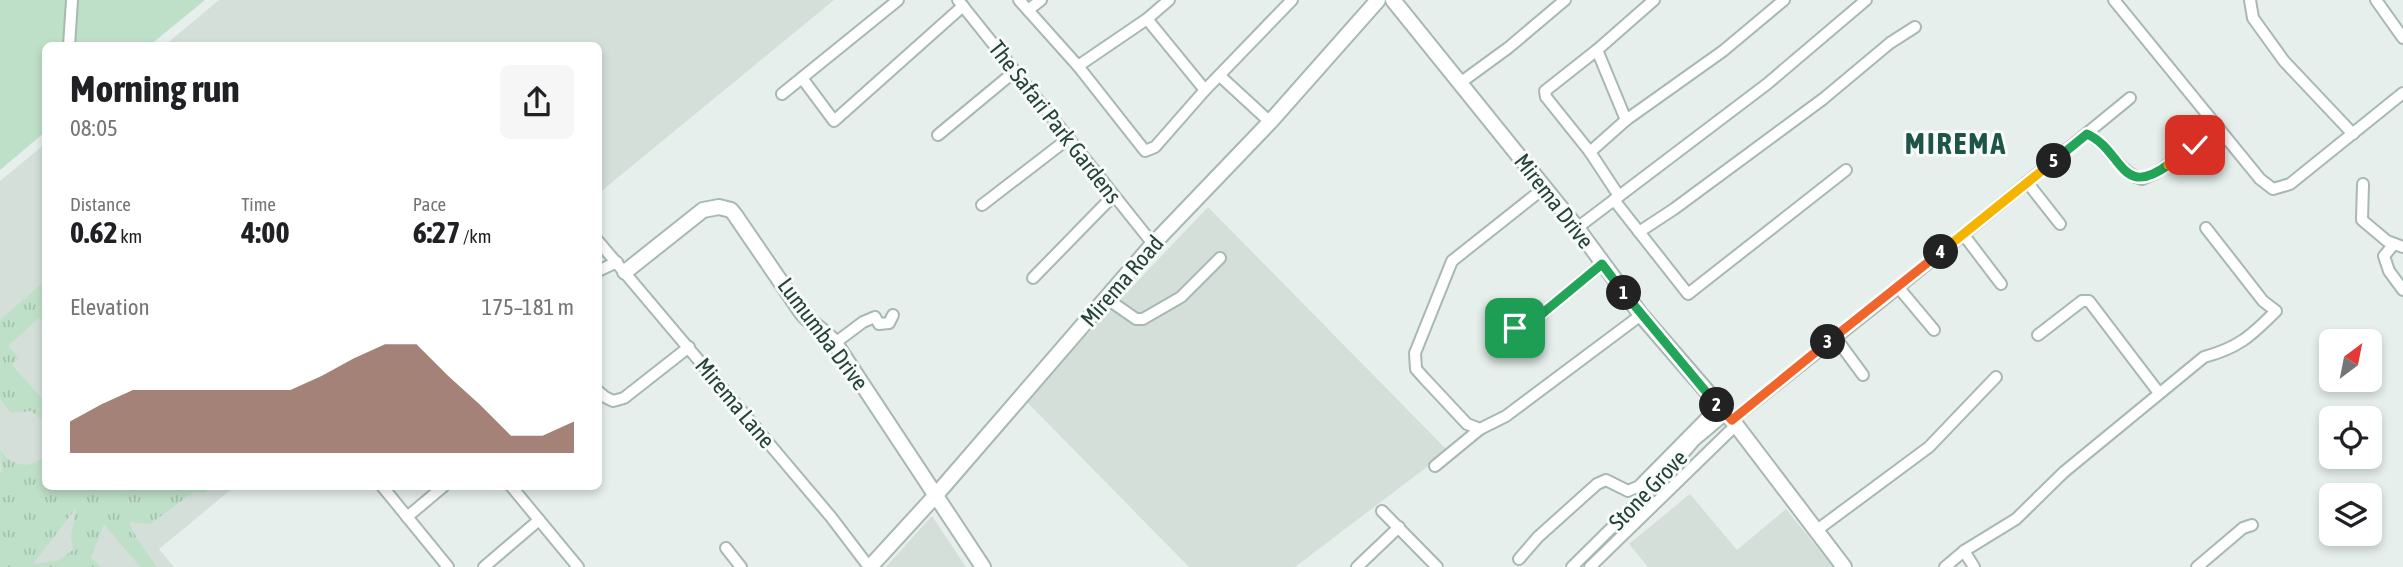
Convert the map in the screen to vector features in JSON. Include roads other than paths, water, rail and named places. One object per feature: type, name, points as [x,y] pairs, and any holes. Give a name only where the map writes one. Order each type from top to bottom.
[{"type":"street","points":[[69,42],[72,0]]},
{"type":"street","points":[[782,94],[898,0]]},
{"type":"street","name":"The Safari Park Gardens","points":[[1019,0],[1078,66],[1145,151],[1156,147],[1205,90],[1292,0]]},
{"type":"street","name":"The Safari Park Gardens","points":[[1028,10],[1041,0]]},
{"type":"street","points":[[1078,66],[1147,19],[1169,0]]},
{"type":"street","name":"Mirema Road","points":[[870,567],[936,495],[1153,244],[1270,122],[1378,0]]},
{"type":"street","name":"Mirema Drive","points":[[1392,0],[1577,229],[1641,315],[1727,416],[1844,567]]},
{"type":"street","points":[[1460,83],[1508,48],[1565,0]]},
{"type":"street","points":[[1654,0],[1545,91],[1546,97],[1590,152],[1639,232],[1688,294],[1846,170]]},
{"type":"street","points":[[1590,152],[1626,120],[1723,51],[1784,0]]},
{"type":"street","points":[[1577,229],[1767,84],[1866,0]]},
{"type":"street","points":[[2114,0],[2260,178],[2273,189],[2290,184],[2403,93]]},
{"type":"street","points":[[2242,0],[2284,61],[2353,134]]},
{"type":"street","points":[[2250,0],[2253,18]]},
{"type":"street","points":[[2376,0],[2403,38]]},
{"type":"street","points":[[802,78],[834,121],[961,3]]},
{"type":"street","name":"The Safari Park Gardens","points":[[961,3],[1153,244]]},
{"type":"street","points":[[1147,19],[1205,90]]},
{"type":"street","points":[[1639,232],[1823,99],[1890,43],[1915,27]]},
{"type":"street","points":[[1597,50],[1626,120]]},
{"type":"street","points":[[938,135],[1014,72]]},
{"type":"street","points":[[1220,76],[1270,122]]},
{"type":"street","points":[[1519,559],[1538,537],[1597,484],[1606,480],[1628,491],[1643,483],[1727,416],[1835,337],[2130,98]]},
{"type":"street","points":[[2087,134],[2100,140],[2128,174],[2142,179],[2156,173],[2195,145]]},
{"type":"street","points":[[982,205],[1069,138]]},
{"type":"street","points":[[2027,182],[2060,224]]},
{"type":"street","points":[[2363,184],[2362,220],[2387,241],[2399,245]]},
{"type":"street","points":[[1480,429],[1467,424],[1416,369],[1415,353],[1452,261],[1544,188]]},
{"type":"street","points":[[1034,278],[1113,197]]},
{"type":"street","name":"Lumumba Drive","points":[[621,267],[703,210],[719,207],[731,210],[802,313],[835,343],[983,567]]},
{"type":"street","points":[[1945,567],[1964,551],[2016,519],[2064,472],[2204,357],[2226,351],[2252,335],[2276,311],[2263,301],[2206,228]]},
{"type":"street","points":[[1964,234],[2001,284]]},
{"type":"street","points":[[2399,245],[2387,250],[2384,257],[2403,290]]},
{"type":"street","name":"Mirema Lane","points":[[602,246],[870,567]]},
{"type":"street","points":[[1107,298],[1136,318],[1143,319],[1181,297],[1220,258]]},
{"type":"street","points":[[1504,338],[1515,328],[1532,322],[1602,264]]},
{"type":"street","points":[[602,270],[621,267]]},
{"type":"street","points":[[1898,287],[1934,330]]},
{"type":"street","points":[[2038,335],[2081,301],[2089,301],[2160,393]]},
{"type":"street","points":[[835,343],[863,322],[875,317],[879,324],[889,323],[893,315]]},
{"type":"street","points":[[1435,466],[1480,429],[1506,416],[1641,315]]},
{"type":"street","points":[[1835,337],[1863,375]]},
{"type":"street","points":[[602,394],[613,401],[624,398],[689,347]]},
{"type":"street","points":[[1817,530],[1929,447],[1996,377]]},
{"type":"street","points":[[1590,567],[1727,416]]},
{"type":"street","name":"Stone Grove","points":[[1572,567],[1657,484],[1694,441],[1727,416]]},
{"type":"street","points":[[385,490],[448,567]]},
{"type":"street","points":[[407,517],[439,490]]},
{"type":"street","points":[[514,490],[578,567]]},
{"type":"street","points":[[1382,511],[1437,567]]},
{"type":"street","points":[[484,567],[539,520]]},
{"type":"street","points":[[2197,567],[2243,528],[2252,525]]},
{"type":"street","points":[[1357,567],[1399,527]]},
{"type":"street","points":[[726,548],[741,567]]},
{"type":"street","points":[[1964,551],[1974,567]]},
{"type":"district","name":"MIREMA","points":[[1956,144]]}]
